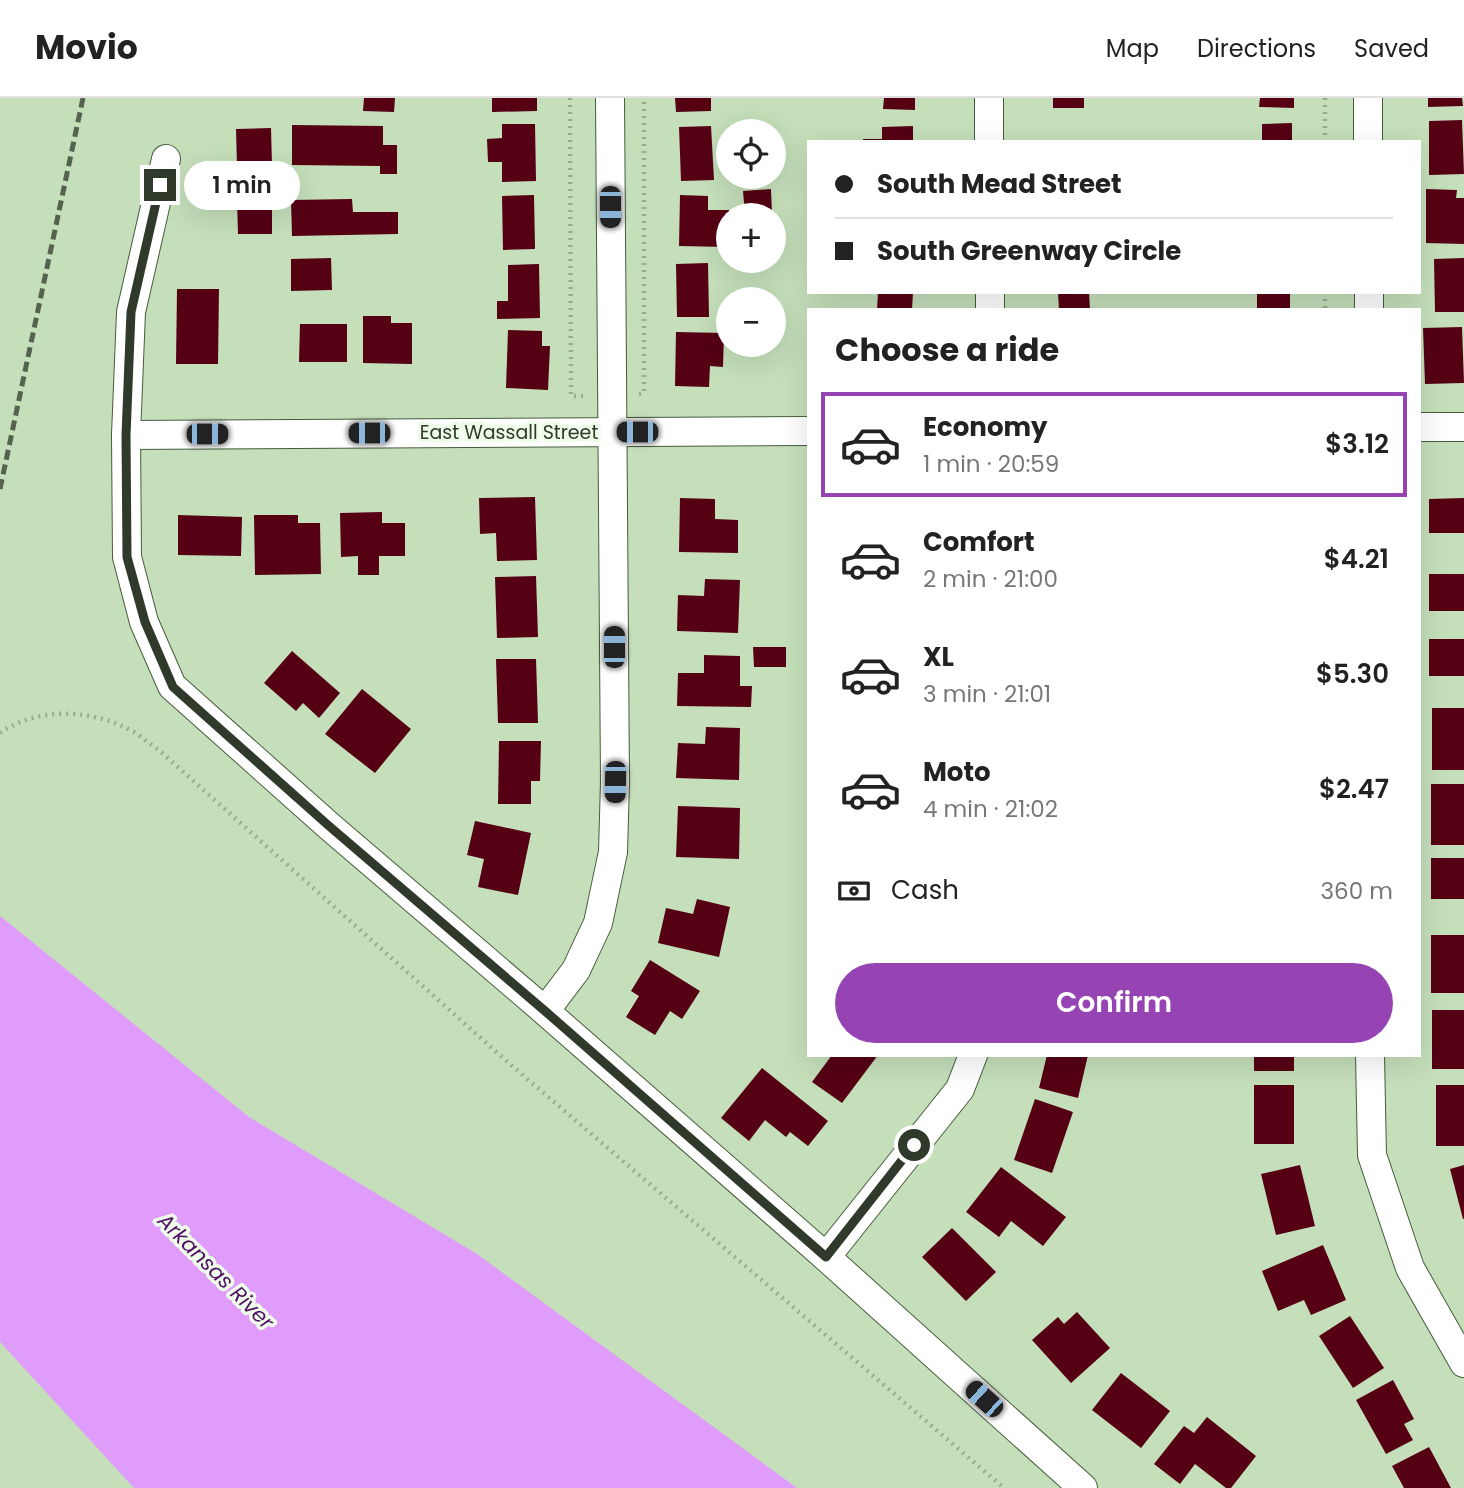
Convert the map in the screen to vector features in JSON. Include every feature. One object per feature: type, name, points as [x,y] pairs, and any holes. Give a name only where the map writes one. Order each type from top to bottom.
[{"type":"street","points":[[545,1011],[576,970],[598,923],[613,852],[610,98]]},
{"type":"street","points":[[989,98],[989,140]]},
{"type":"street","points":[[1368,98],[1368,140]]},
{"type":"street","points":[[166,159],[131,312],[126,435],[127,557],[145,622],[173,687],[329,826],[826,1257],[1083,1488]]},
{"type":"street","points":[[1421,427],[1464,427]]},
{"type":"street","name":"East Wassall Street","points":[[126,435],[807,431]]},
{"type":"street","points":[[826,1257],[960,1089],[972,1057]]},
{"type":"street","points":[[1370,1057],[1372,1155],[1410,1268],[1464,1363]]},
{"type":"path","points":[[1325,98],[1325,140]]},
{"type":"path","points":[[0,733],[15,723],[35,716],[60,713],[85,716],[133,732],[160,751],[511,1065],[1004,1488]]},
{"type":"water","name":"Arkansas River","points":[[0,916],[249,1117],[477,1254],[797,1488],[134,1488],[0,1342]]},
{"type":"building","points":[[364,98],[395,98],[394,112],[363,111]]},
{"type":"building","points":[[492,98],[537,98],[537,111],[492,112]]},
{"type":"building","points":[[675,98],[711,98],[711,111],[676,112]]},
{"type":"building","points":[[884,98],[915,98],[915,110],[883,109]]},
{"type":"building","points":[[1053,98],[1084,98],[1084,108],[1053,108]]},
{"type":"building","points":[[1260,98],[1294,98],[1294,108],[1259,107]]},
{"type":"building","points":[[1428,98],[1462,98],[1463,106],[1428,107]]},
{"type":"building","points":[[1462,120],[1464,174],[1429,175],[1429,121]]},
{"type":"building","points":[[1292,123],[1292,140],[1262,140],[1262,124]]},
{"type":"building","points":[[502,124],[535,124],[536,181],[502,182],[502,162],[488,162],[487,139],[502,138]]},
{"type":"building","points":[[292,125],[383,126],[383,145],[397,145],[397,174],[380,174],[380,166],[292,165]]},
{"type":"building","points":[[711,126],[714,180],[681,181],[679,127]]},
{"type":"building","points":[[913,126],[913,140],[863,140],[882,139],[882,127]]},
{"type":"building","points":[[271,128],[272,166],[237,167],[236,129]]},
{"type":"building","points":[[771,189],[772,203],[744,203],[743,191]]},
{"type":"building","points":[[1426,189],[1457,190],[1456,198],[1464,198],[1464,244],[1426,243]]},
{"type":"building","points":[[534,195],[535,249],[503,250],[502,196]]},
{"type":"building","points":[[680,195],[708,196],[708,210],[716,210],[716,247],[679,246]]},
{"type":"building","points":[[237,199],[272,199],[272,234],[238,234]]},
{"type":"building","points":[[352,199],[353,212],[398,212],[398,234],[292,236],[291,200]]},
{"type":"building","points":[[331,258],[332,290],[291,291],[291,259]]},
{"type":"building","points":[[1464,258],[1464,312],[1435,312],[1434,259]]},
{"type":"building","points":[[708,263],[709,317],[677,317],[676,264]]},
{"type":"building","points":[[539,264],[540,318],[497,319],[497,301],[508,301],[508,265]]},
{"type":"building","points":[[177,289],[219,289],[218,364],[176,364]]},
{"type":"building","points":[[878,294],[913,294],[912,308],[877,308]]},
{"type":"building","points":[[1058,294],[1089,294],[1090,308],[1059,308]]},
{"type":"building","points":[[1257,294],[1290,294],[1290,308],[1257,308]]},
{"type":"building","points":[[363,316],[391,316],[391,323],[412,323],[412,364],[363,363]]},
{"type":"building","points":[[300,324],[347,324],[347,362],[299,362]]},
{"type":"building","points":[[1462,327],[1464,383],[1425,384],[1423,328]]},
{"type":"building","points":[[508,330],[542,331],[542,346],[550,346],[548,390],[506,388]]},
{"type":"building","points":[[676,332],[716,333],[716,357],[723,357],[723,367],[710,366],[709,387],[675,386]]},
{"type":"building","points":[[535,497],[537,560],[497,561],[496,533],[480,534],[479,498]]},
{"type":"building","points":[[680,498],[715,499],[715,519],[738,520],[738,553],[679,552]]},
{"type":"building","points":[[1464,498],[1464,533],[1429,533],[1429,499]]},
{"type":"building","points":[[382,512],[382,523],[405,523],[405,556],[379,556],[379,575],[358,575],[358,556],[341,557],[340,513]]},
{"type":"building","points":[[178,515],[242,517],[241,556],[178,555]]},
{"type":"building","points":[[254,515],[298,515],[298,523],[320,523],[321,574],[255,575]]},
{"type":"building","points":[[1429,574],[1464,574],[1464,611],[1429,611]]},
{"type":"building","points":[[536,576],[538,637],[497,638],[495,577]]},
{"type":"building","points":[[705,579],[740,580],[738,633],[677,631],[678,595],[704,596]]},
{"type":"building","points":[[1429,639],[1464,639],[1464,676],[1429,676]]},
{"type":"building","points":[[753,647],[786,647],[786,667],[754,667]]},
{"type":"building","points":[[292,651],[340,693],[319,718],[303,703],[296,711],[264,683]]},
{"type":"building","points":[[704,655],[740,656],[740,686],[752,686],[751,707],[677,706],[678,673],[704,673]]},
{"type":"building","points":[[496,659],[536,659],[538,723],[498,723]]},
{"type":"building","points":[[362,689],[411,729],[375,773],[325,734]]},
{"type":"building","points":[[1432,708],[1464,708],[1464,770],[1432,770]]},
{"type":"building","points":[[706,727],[740,728],[739,780],[676,778],[678,743],[705,744]]},
{"type":"building","points":[[499,741],[541,741],[540,781],[531,781],[531,804],[498,804]]},
{"type":"building","points":[[1431,784],[1464,784],[1464,845],[1431,845]]},
{"type":"building","points":[[678,806],[740,808],[739,859],[676,857]]},
{"type":"building","points":[[475,821],[531,833],[518,895],[478,887],[484,859],[467,855]]},
{"type":"building","points":[[1431,858],[1464,858],[1464,899],[1431,899]]},
{"type":"building","points":[[697,899],[730,907],[719,957],[658,943],[666,908],[693,914]]},
{"type":"building","points":[[1431,935],[1464,935],[1464,993],[1431,993]]},
{"type":"building","points":[[650,960],[700,991],[682,1019],[670,1011],[655,1035],[626,1017],[639,996],[631,991]]},
{"type":"building","points":[[1432,1010],[1464,1010],[1464,1069],[1432,1069]]},
{"type":"building","points":[[831,1057],[876,1057],[842,1103],[812,1082]]},
{"type":"building","points":[[1047,1057],[1088,1057],[1078,1098],[1039,1088]]},
{"type":"building","points":[[1254,1057],[1294,1057],[1294,1071],[1254,1071]]},
{"type":"building","points":[[762,1068],[828,1121],[808,1146],[790,1132],[786,1137],[765,1120],[749,1141],[721,1118]]},
{"type":"building","points":[[1254,1085],[1294,1085],[1294,1144],[1254,1144]]},
{"type":"building","points":[[1436,1085],[1464,1085],[1464,1146],[1436,1146]]},
{"type":"building","points":[[1035,1099],[1073,1112],[1052,1173],[1014,1160]]},
{"type":"building","points":[[1300,1165],[1315,1226],[1276,1235],[1261,1174]]},
{"type":"building","points":[[1464,1165],[1464,1219],[1463,1219],[1450,1169]]},
{"type":"building","points":[[1001,1167],[1066,1217],[1043,1246],[1011,1221],[999,1237],[966,1212]]},
{"type":"building","points":[[952,1228],[996,1272],[966,1301],[922,1257]]},
{"type":"building","points":[[1323,1245],[1346,1300],[1311,1315],[1304,1300],[1278,1311],[1262,1271]]},
{"type":"building","points":[[1077,1312],[1110,1348],[1071,1383],[1032,1340],[1058,1317],[1064,1324]]},
{"type":"building","points":[[1350,1316],[1384,1368],[1353,1388],[1319,1336]]},
{"type":"building","points":[[1121,1373],[1170,1411],[1141,1448],[1092,1410]]},
{"type":"building","points":[[1393,1380],[1414,1419],[1404,1424],[1413,1440],[1386,1454],[1356,1400]]},
{"type":"building","points":[[1207,1417],[1256,1456],[1231,1488],[1226,1488],[1195,1464],[1180,1484],[1154,1464],[1184,1426],[1194,1433]]},
{"type":"building","points":[[1429,1447],[1451,1488],[1404,1488],[1392,1466]]},
{"type":"railway","points":[[0,489],[83,98]]},
{"type":"route","points":[[160,185],[131,312],[126,435],[127,557],[145,622],[173,687],[329,826],[826,1257],[914,1145]]}]
